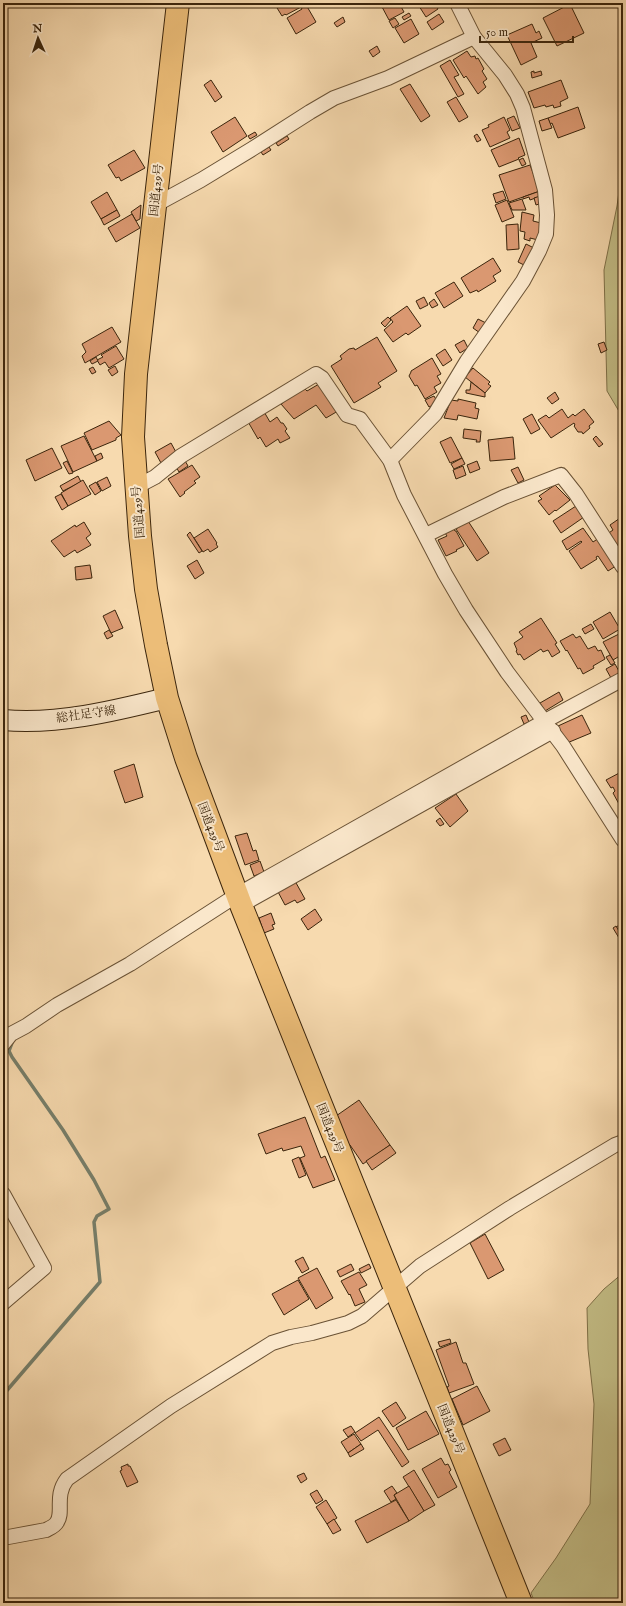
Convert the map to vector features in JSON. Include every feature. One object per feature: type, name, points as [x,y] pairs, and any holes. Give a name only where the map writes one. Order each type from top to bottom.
[{"type":"highway","name":"国道429号","points":[[178,3],[136,374],[133,437],[140,536],[146,589],[167,698],[186,758],[239,900],[521,1603]]},
{"type":"main road","name":"総社足守線","points":[[3,720],[66,719],[119,710],[167,698]]},
{"type":"street","points":[[390,460],[435,414],[467,361],[523,281],[546,234],[547,215],[545,190],[523,108],[517,94],[505,75],[474,37],[457,3]]},
{"type":"street","points":[[155,205],[207,176],[334,98],[388,78],[474,37]]},
{"type":"street","points":[[136,487],[155,477],[194,449],[316,374],[322,378],[347,415],[360,419],[390,460],[404,495],[445,574],[507,672],[549,726],[623,840]]},
{"type":"street","points":[[426,535],[504,497],[561,475],[576,494],[623,567]]},
{"type":"street","points":[[3,1044],[11,1034],[26,1026],[57,1005],[239,900],[549,726],[623,679]]},
{"type":"street","points":[[3,1538],[46,1530],[52,1527],[57,1523],[59,1518],[59,1495],[61,1488],[67,1479],[171,1406],[272,1343],[291,1336],[312,1333],[341,1325],[362,1316],[420,1266],[571,1170],[623,1142]]},
{"type":"street","points":[[3,1194],[44,1268],[3,1302]]},
{"type":"shaded area","points":[[623,163],[623,418],[607,391],[604,270],[617,206]]},
{"type":"shaded area","points":[[623,1273],[623,1603],[535,1603],[531,1593],[556,1558],[590,1504],[594,1404],[588,1349],[587,1308],[604,1289]]},
{"type":"building","points":[[274,3],[305,3],[316,22],[296,34],[287,18],[302,9],[301,7],[282,16]]},
{"type":"building","points":[[385,3],[399,3],[404,12],[389,20],[381,5]]},
{"type":"building","points":[[417,3],[435,3],[438,9],[426,17]]},
{"type":"building","points":[[570,4],[584,33],[557,46],[543,18]]},
{"type":"building","points":[[409,13],[411,16],[404,20],[402,17]]},
{"type":"building","points":[[439,14],[444,22],[432,30],[427,22]]},
{"type":"building","points":[[343,17],[345,22],[337,27],[334,23]]},
{"type":"building","points":[[395,18],[399,24],[393,28],[389,21]]},
{"type":"building","points":[[411,19],[419,34],[404,43],[395,28]]},
{"type":"building","points":[[532,24],[536,33],[539,31],[542,38],[531,43],[537,57],[521,65],[507,35]]},
{"type":"building","points":[[377,46],[380,52],[373,57],[369,51]]},
{"type":"building","points":[[467,51],[471,57],[475,56],[476,59],[478,58],[484,69],[482,71],[487,79],[483,82],[486,87],[478,94],[466,76],[464,78],[453,60]]},
{"type":"building","points":[[450,60],[459,75],[454,77],[464,94],[458,97],[440,66]]},
{"type":"building","points":[[534,71],[534,73],[541,71],[542,75],[532,78],[531,72]]},
{"type":"building","points":[[211,80],[222,97],[215,102],[204,85]]},
{"type":"building","points":[[561,80],[568,98],[560,102],[561,106],[554,108],[553,105],[546,107],[545,105],[534,108],[528,92]]},
{"type":"building","points":[[410,84],[430,116],[421,122],[400,89]]},
{"type":"building","points":[[456,97],[468,117],[459,122],[447,102]]},
{"type":"building","points":[[578,107],[585,128],[558,138],[552,123],[550,124],[548,118]]},
{"type":"building","points":[[514,116],[520,128],[512,131],[507,119]]},
{"type":"building","points":[[235,117],[247,136],[223,152],[211,132]]},
{"type":"building","points":[[504,117],[510,130],[507,132],[510,138],[490,147],[482,130],[489,127],[488,125]]},
{"type":"building","points":[[548,118],[552,128],[542,131],[539,121]]},
{"type":"building","points":[[255,132],[257,135],[250,139],[248,136]]},
{"type":"building","points":[[477,134],[481,140],[477,142],[474,136]]},
{"type":"building","points":[[287,136],[289,139],[278,146],[276,143]]},
{"type":"building","points":[[519,138],[525,155],[499,167],[491,150]]},
{"type":"building","points":[[269,147],[271,150],[263,155],[261,152]]},
{"type":"building","points":[[134,150],[145,168],[121,181],[119,177],[116,178],[108,165]]},
{"type":"building","points":[[523,158],[526,164],[522,166],[519,160]]},
{"type":"building","points":[[530,165],[540,191],[509,202],[499,175]]},
{"type":"building","points":[[503,191],[506,199],[496,203],[493,194]]},
{"type":"building","points":[[540,191],[541,196],[530,200],[529,197],[523,199],[523,197]]},
{"type":"building","points":[[107,192],[117,210],[101,219],[91,202]]},
{"type":"building","points":[[540,196],[542,203],[536,205],[534,198]]},
{"type":"building","points":[[522,199],[526,210],[512,210],[509,203]]},
{"type":"building","points":[[507,200],[514,217],[502,222],[495,205]]},
{"type":"building","points":[[141,205],[140,219],[136,221],[131,212]]},
{"type":"building","points":[[117,210],[120,216],[104,225],[101,219]]},
{"type":"building","points":[[522,212],[534,215],[533,221],[541,223],[538,240],[530,238],[530,241],[524,239],[525,232],[520,231]]},
{"type":"building","points":[[132,214],[140,228],[116,242],[108,228]]},
{"type":"building","points":[[518,224],[519,249],[507,250],[506,225]]},
{"type":"building","points":[[526,244],[534,248],[526,266],[518,262]]},
{"type":"building","points":[[493,258],[501,271],[493,276],[496,281],[478,292],[477,290],[470,293],[461,278]]},
{"type":"building","points":[[454,282],[463,296],[444,308],[435,293]]},
{"type":"building","points":[[424,297],[428,305],[420,309],[416,301]]},
{"type":"building","points":[[434,299],[438,305],[432,308],[429,303]]},
{"type":"building","points":[[407,306],[421,326],[408,335],[406,333],[393,342],[384,330],[393,322],[390,318]]},
{"type":"building","points":[[388,317],[391,320],[385,327],[381,323]]},
{"type":"building","points":[[478,319],[486,323],[480,333],[473,328]]},
{"type":"building","points":[[112,327],[121,342],[85,363],[82,356],[86,352],[82,344]]},
{"type":"building","points":[[377,337],[397,371],[378,383],[381,387],[354,403],[331,366],[342,359],[340,356],[349,349],[354,348],[355,350]]},
{"type":"building","points":[[464,340],[468,348],[460,353],[455,345]]},
{"type":"building","points":[[604,342],[607,350],[601,353],[598,344]]},
{"type":"building","points":[[116,346],[124,359],[109,368],[105,362],[100,365],[97,360],[103,357],[101,355]]},
{"type":"building","points":[[445,349],[452,360],[443,366],[436,355]]},
{"type":"building","points":[[96,357],[98,361],[92,364],[90,361]]},
{"type":"building","points":[[432,358],[441,374],[437,376],[441,383],[434,387],[437,392],[425,399],[417,385],[415,386],[409,376],[411,371]]},
{"type":"building","points":[[115,366],[118,372],[112,376],[108,370]]},
{"type":"building","points":[[93,367],[96,372],[92,374],[89,369]]},
{"type":"building","points":[[473,368],[490,382],[488,384],[491,386],[485,393],[465,377]]},
{"type":"building","points":[[471,382],[485,393],[485,397],[466,393],[466,390],[470,390]]},
{"type":"building","points":[[319,384],[338,411],[326,418],[316,405],[294,419],[281,404],[283,403],[282,400],[304,388],[307,391]]},
{"type":"building","points":[[555,392],[559,399],[552,404],[547,398]]},
{"type":"building","points":[[434,396],[438,403],[429,407],[425,400]]},
{"type":"building","points":[[458,399],[476,403],[475,408],[479,409],[477,419],[458,415],[457,420],[444,418],[451,400],[458,401]]},
{"type":"building","points":[[562,409],[568,418],[573,414],[575,416],[584,409],[594,422],[583,434],[582,432],[578,432],[574,426],[574,423],[551,438],[538,420],[546,415],[549,418]]},
{"type":"building","points":[[263,410],[270,422],[277,417],[281,423],[283,423],[287,429],[285,431],[290,438],[280,443],[278,439],[266,447],[260,437],[258,439],[247,420]]},
{"type":"building","points":[[532,414],[540,429],[531,434],[523,419]]},
{"type":"building","points":[[109,421],[121,435],[116,438],[116,440],[92,450],[84,433]]},
{"type":"building","points":[[464,429],[481,431],[480,442],[476,442],[477,440],[463,438]]},
{"type":"building","points":[[84,436],[97,461],[73,472],[61,446]]},
{"type":"building","points":[[596,436],[603,444],[599,447],[593,439]]},
{"type":"building","points":[[451,437],[462,458],[450,463],[440,442]]},
{"type":"building","points":[[513,437],[515,459],[490,461],[488,440]]},
{"type":"building","points":[[171,443],[177,454],[161,463],[155,452]]},
{"type":"building","points":[[52,448],[62,468],[35,481],[26,460]]},
{"type":"building","points":[[101,453],[103,458],[97,461],[95,456]]},
{"type":"building","points":[[462,458],[465,464],[454,469],[451,464]]},
{"type":"building","points":[[184,459],[188,466],[179,472],[175,465]]},
{"type":"building","points":[[67,461],[73,473],[69,474],[63,463]]},
{"type":"building","points":[[477,461],[480,469],[470,473],[467,465]]},
{"type":"building","points":[[192,465],[200,477],[194,481],[196,483],[180,497],[168,479]]},
{"type":"building","points":[[463,466],[466,475],[456,479],[453,470]]},
{"type":"building","points":[[518,467],[524,480],[518,483],[511,470]]},
{"type":"building","points":[[78,476],[81,482],[63,491],[60,486]]},
{"type":"building","points":[[107,477],[111,486],[102,491],[97,482]]},
{"type":"building","points":[[83,480],[91,494],[68,506],[61,493]]},
{"type":"building","points":[[96,482],[101,491],[95,495],[89,486]]},
{"type":"building","points":[[555,485],[570,500],[549,515],[538,501],[542,499],[539,496]]},
{"type":"building","points":[[61,494],[68,506],[62,510],[55,497]]},
{"type":"building","points":[[576,506],[584,517],[561,533],[553,521]]},
{"type":"building","points":[[623,516],[623,547],[616,551],[606,535],[613,530],[610,525]]},
{"type":"building","points":[[468,521],[489,553],[477,561],[456,529]]},
{"type":"building","points":[[84,522],[91,534],[86,538],[91,545],[77,553],[75,550],[64,557],[51,541],[75,525],[76,527]]},
{"type":"building","points":[[453,528],[464,546],[446,556],[438,540],[447,536],[445,533]]},
{"type":"building","points":[[583,528],[593,542],[599,538],[619,564],[608,571],[598,556],[596,557],[597,559],[581,569],[569,551],[582,542],[581,541],[567,550],[562,541]]},
{"type":"building","points":[[208,529],[218,547],[210,552],[208,549],[203,552],[194,538]]},
{"type":"building","points":[[190,532],[202,551],[199,553],[187,535]]},
{"type":"building","points":[[197,560],[204,573],[195,579],[187,566]]},
{"type":"building","points":[[90,565],[92,578],[76,580],[75,567]]},
{"type":"building","points":[[115,610],[123,628],[111,633],[103,616]]},
{"type":"building","points":[[610,612],[620,629],[603,639],[593,622]]},
{"type":"building","points":[[541,618],[557,643],[555,644],[560,652],[552,657],[548,650],[543,652],[541,649],[524,660],[520,654],[518,655],[514,643],[523,637],[519,632]]},
{"type":"building","points":[[591,624],[594,629],[585,634],[582,629]]},
{"type":"building","points":[[109,630],[113,636],[107,639],[104,633]]},
{"type":"building","points":[[623,632],[623,654],[613,660],[603,642]]},
{"type":"building","points":[[573,634],[576,638],[580,636],[588,649],[595,646],[598,651],[601,650],[605,659],[593,666],[594,668],[583,674],[580,668],[578,669],[560,641]]},
{"type":"building","points":[[610,655],[615,663],[611,665],[606,657]]},
{"type":"building","points":[[615,664],[620,673],[611,678],[606,669]]},
{"type":"building","points":[[559,692],[563,700],[545,711],[540,703]]},
{"type":"building","points":[[526,715],[529,722],[524,724],[521,717]]},
{"type":"building","points":[[582,715],[591,733],[567,743],[558,726]]},
{"type":"building","points":[[134,764],[143,797],[125,803],[114,771]]},
{"type":"building","points":[[623,771],[623,802],[619,804],[613,793],[615,791],[613,787],[611,788],[606,780]]},
{"type":"building","points":[[456,794],[468,811],[450,827],[435,808]]},
{"type":"building","points":[[440,818],[444,824],[440,826],[436,821]]},
{"type":"building","points":[[247,833],[253,851],[256,850],[259,860],[245,865],[235,836]]},
{"type":"building","points":[[260,861],[264,872],[254,876],[250,865]]},
{"type":"building","points":[[295,881],[305,899],[297,903],[295,900],[285,905],[277,890]]},
{"type":"building","points":[[315,909],[322,920],[308,930],[301,919]]},
{"type":"building","points":[[271,913],[275,924],[272,925],[274,929],[264,933],[259,918]]},
{"type":"building","points":[[623,923],[623,938],[616,927]]},
{"type":"building","points":[[616,926],[623,938],[622,943],[613,928]]},
{"type":"building","points":[[359,1100],[390,1145],[363,1164],[350,1145],[348,1146],[336,1116]]},
{"type":"building","points":[[305,1117],[321,1158],[325,1156],[335,1180],[313,1188],[300,1158],[305,1156],[301,1146],[283,1151],[282,1148],[266,1154],[258,1134]]},
{"type":"building","points":[[390,1145],[396,1153],[372,1170],[366,1161]]},
{"type":"building","points":[[299,1157],[306,1175],[299,1178],[292,1160]]},
{"type":"building","points":[[485,1234],[504,1270],[488,1279],[470,1243]]},
{"type":"building","points":[[303,1257],[309,1269],[302,1273],[295,1261]]},
{"type":"building","points":[[351,1264],[354,1270],[340,1277],[337,1271]]},
{"type":"building","points":[[369,1264],[371,1268],[361,1273],[359,1269]]},
{"type":"building","points":[[317,1268],[333,1298],[316,1309],[298,1278]]},
{"type":"building","points":[[359,1272],[367,1285],[359,1289],[365,1302],[355,1306],[350,1294],[349,1295],[341,1281]]},
{"type":"building","points":[[298,1280],[309,1299],[284,1315],[272,1294]]},
{"type":"building","points":[[450,1339],[451,1343],[440,1347],[438,1342]]},
{"type":"building","points":[[456,1342],[463,1363],[466,1363],[474,1384],[449,1393],[447,1387],[449,1386],[436,1350]]},
{"type":"building","points":[[477,1386],[490,1411],[463,1425],[452,1399]]},
{"type":"building","points":[[396,1402],[406,1418],[393,1427],[382,1411]]},
{"type":"building","points":[[426,1411],[439,1434],[408,1450],[396,1428]]},
{"type":"building","points":[[379,1417],[409,1462],[402,1467],[378,1430],[361,1441],[355,1433]]},
{"type":"building","points":[[351,1426],[355,1432],[348,1437],[343,1430]]},
{"type":"building","points":[[354,1434],[361,1444],[348,1453],[341,1442]]},
{"type":"building","points":[[505,1438],[511,1450],[499,1456],[493,1444]]},
{"type":"building","points":[[361,1444],[364,1449],[350,1457],[348,1453]]},
{"type":"building","points":[[441,1458],[445,1465],[448,1464],[451,1470],[449,1472],[457,1487],[438,1498],[422,1469]]},
{"type":"building","points":[[128,1464],[138,1482],[127,1487],[120,1471],[122,1470],[121,1467]]},
{"type":"building","points":[[414,1470],[435,1505],[424,1511],[403,1477]]},
{"type":"building","points":[[304,1473],[307,1479],[301,1483],[297,1476]]},
{"type":"building","points":[[392,1486],[397,1493],[394,1495],[396,1499],[391,1502],[384,1491]]},
{"type":"building","points":[[409,1486],[424,1511],[409,1521],[394,1495]]},
{"type":"building","points":[[317,1490],[323,1500],[316,1504],[310,1494]]},
{"type":"building","points":[[326,1500],[337,1518],[327,1524],[316,1507]]},
{"type":"building","points":[[396,1500],[409,1521],[367,1543],[355,1521]]},
{"type":"building","points":[[334,1519],[341,1530],[333,1534],[327,1524]]},
{"type":"waterway","points":[[3,1395],[100,1282],[94,1222],[97,1216],[109,1209],[94,1180],[63,1130],[12,1057],[9,1051],[12,1043]]}]
